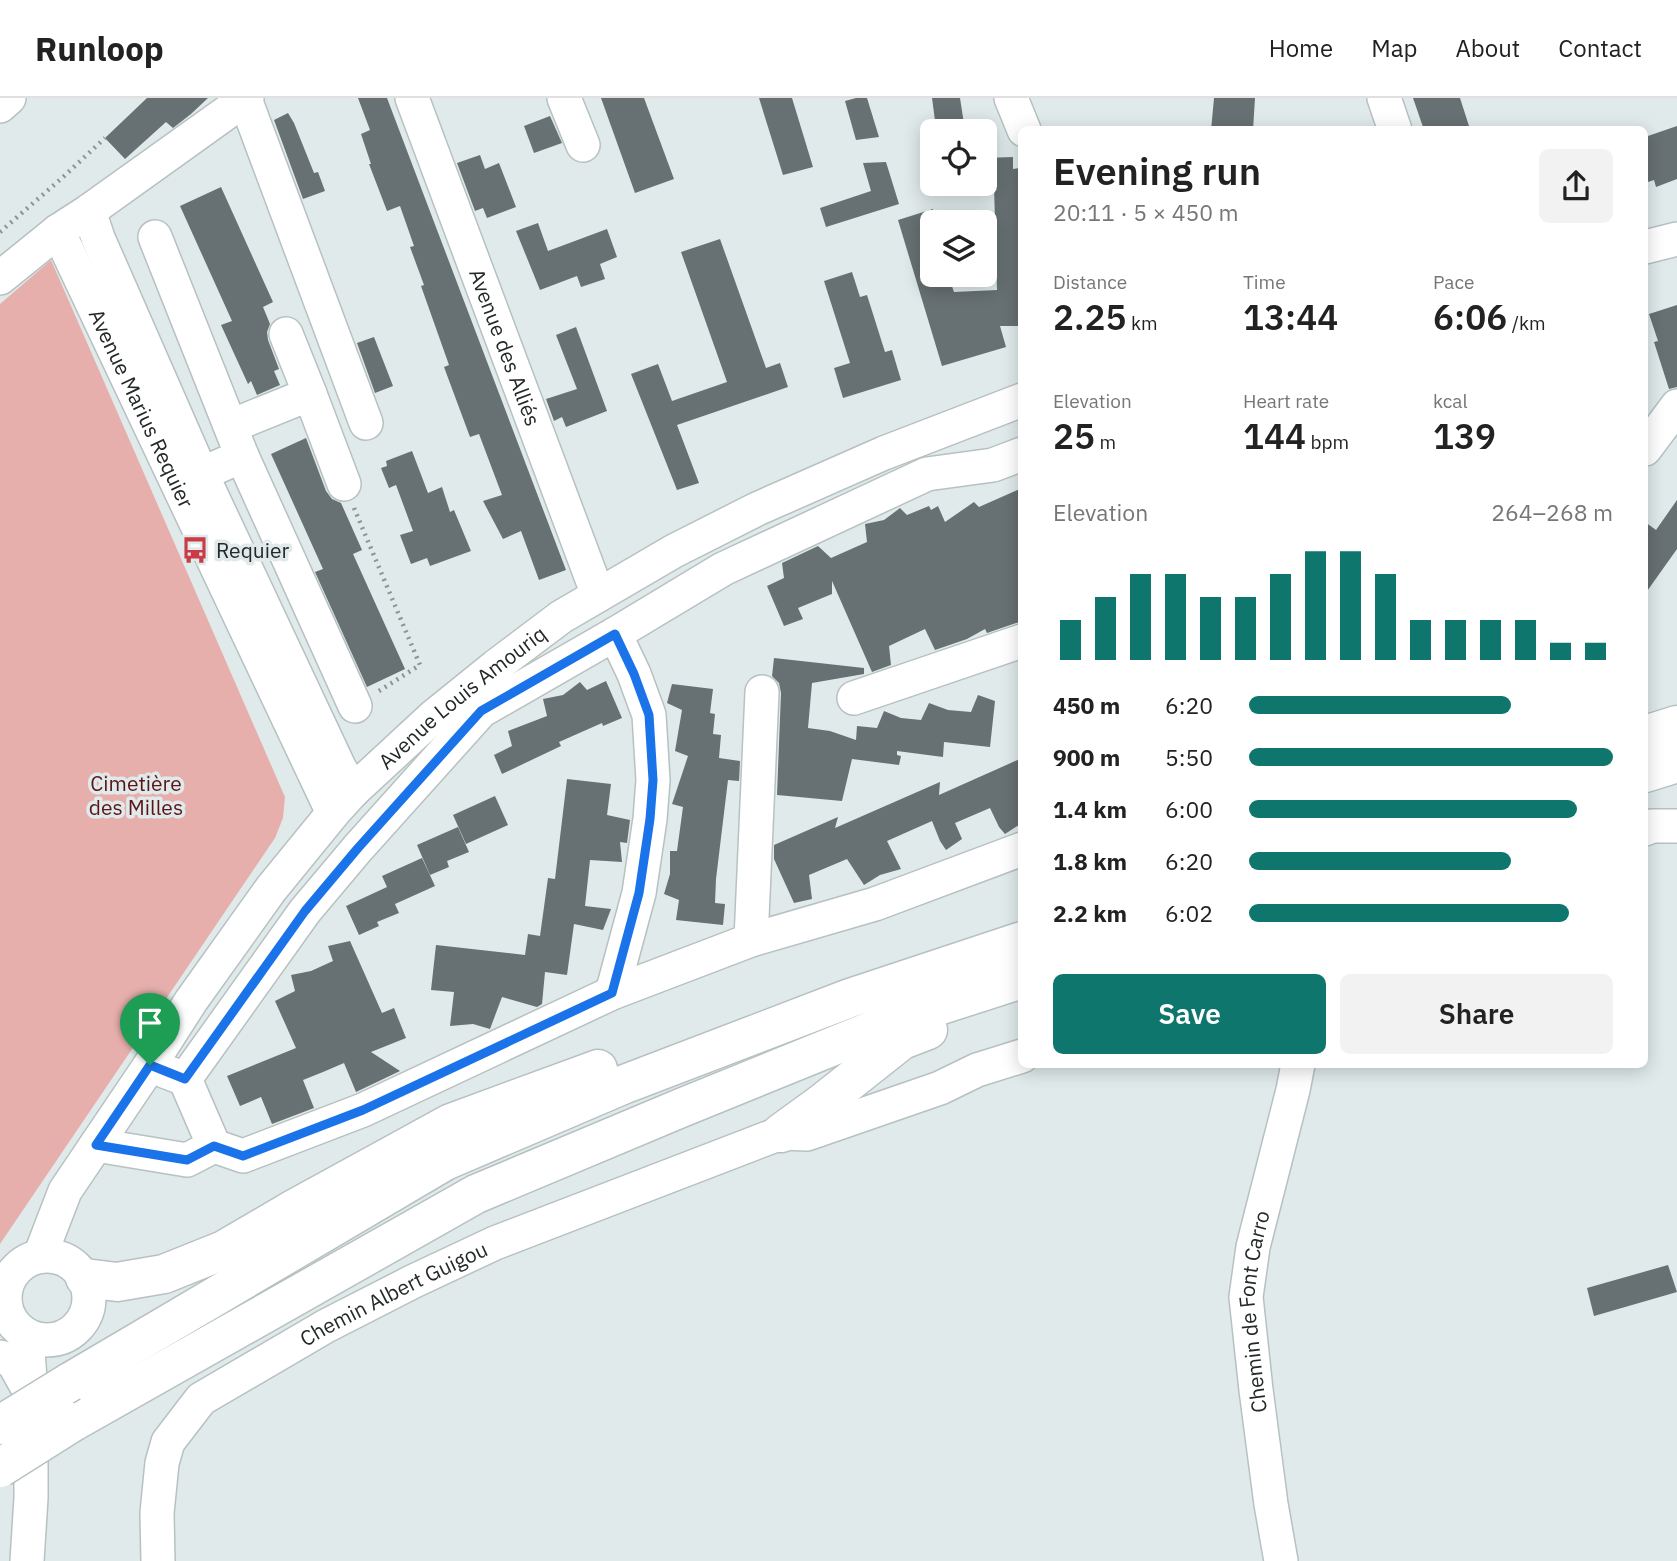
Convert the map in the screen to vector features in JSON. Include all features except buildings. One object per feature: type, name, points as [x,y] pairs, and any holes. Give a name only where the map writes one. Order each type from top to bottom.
[{"type":"highway","points":[[1648,734],[1677,725]]},
{"type":"highway","points":[[1648,772],[1677,763]]},
{"type":"highway","points":[[0,1425],[445,1161],[625,1084],[850,998],[1018,942]]},
{"type":"highway","points":[[0,1468],[73,1422],[476,1195],[910,1015],[1018,980]]},
{"type":"highway","points":[[80,1271],[117,1282],[164,1274],[224,1250],[451,1124],[672,1042],[850,998]]},
{"type":"highway","points":[[769,1137],[821,1104],[902,1040],[1018,1000]]},
{"type":"street","points":[[0,106],[9,98]]},
{"type":"street","name":"Avenue des Alliés","points":[[412,98],[597,595]]},
{"type":"street","points":[[564,98],[583,145]]},
{"type":"street","points":[[1011,98],[1022,126]]},
{"type":"street","points":[[1384,98],[1394,126]]},
{"type":"street","points":[[0,278],[58,230],[89,211],[246,99],[366,423]]},
{"type":"street","name":"Avenue Marius Requier","points":[[89,211],[172,442]]},
{"type":"street","name":"Avenue Marius Requier","points":[[58,230],[172,442],[343,802]]},
{"type":"street","points":[[155,237],[233,434],[355,706]]},
{"type":"street","points":[[1648,246],[1677,239]]},
{"type":"street","points":[[286,334],[344,484]]},
{"type":"street","points":[[189,479],[233,434],[310,394]]},
{"type":"street","name":"Avenue Louis Amouriq","points":[[40,1256],[65,1191],[191,1001],[255,911],[343,802],[434,716],[561,617],[674,551],[757,509],[884,453],[1018,402]]},
{"type":"street","points":[[1648,445],[1677,406]]},
{"type":"street","points":[[172,442],[233,434]]},
{"type":"street","points":[[185,1079],[305,911],[481,711],[723,569],[927,474],[993,465],[1018,456]]},
{"type":"street","points":[[612,993],[639,893],[653,780],[649,715],[615,634]]},
{"type":"street","points":[[854,698],[1018,642]]},
{"type":"street","points":[[751,940],[762,692]]},
{"type":"street","points":[[1648,828],[1677,826]]},
{"type":"street","points":[[96,1145],[187,1160],[214,1146],[243,1156],[363,1110],[612,993],[751,940],[875,904],[1018,850]]},
{"type":"street","name":"Chemin Albert Guigou","points":[[158,1561],[157,1513],[162,1463],[168,1442],[201,1399],[326,1326],[484,1249],[769,1137],[807,1134],[940,1088],[977,1070],[1018,1057]]},
{"type":"street","points":[[150,1065],[185,1079],[214,1146]]},
{"type":"street","name":"Chemin Albert Guigou","points":[[870,1065],[899,1079],[977,1070]]},
{"type":"street","name":"Chemin de Font Carro","points":[[1281,1561],[1271,1504],[1246,1297],[1253,1247],[1297,1068]]},
{"type":"street","points":[[23,1334],[63,1337],[75,1330],[84,1319],[89,1306],[89,1291],[80,1271],[65,1191]]},
{"type":"street","points":[[27,1561],[31,1498],[31,1394],[23,1334],[9,1317],[4,1285],[16,1269],[40,1256],[52,1255],[64,1259],[80,1271]]},
{"type":"street","points":[[0,1357],[12,1360],[31,1394]]},
{"type":"path","points":[[0,232],[105,138]]},
{"type":"path","points":[[344,484],[420,665],[355,706]]},
{"type":"green space","name":"Cimetière des Milles","points":[[51,260],[285,797],[283,818],[275,838],[0,1244],[0,304]]},
{"type":"place","name":"Requier","points":[[195,550]]},
{"type":"route","points":[[615,634],[649,715],[653,780],[639,893],[612,993],[363,1110],[243,1156],[214,1146],[187,1160],[96,1145],[150,1065],[185,1079],[305,911],[481,711],[615,634]]}]
